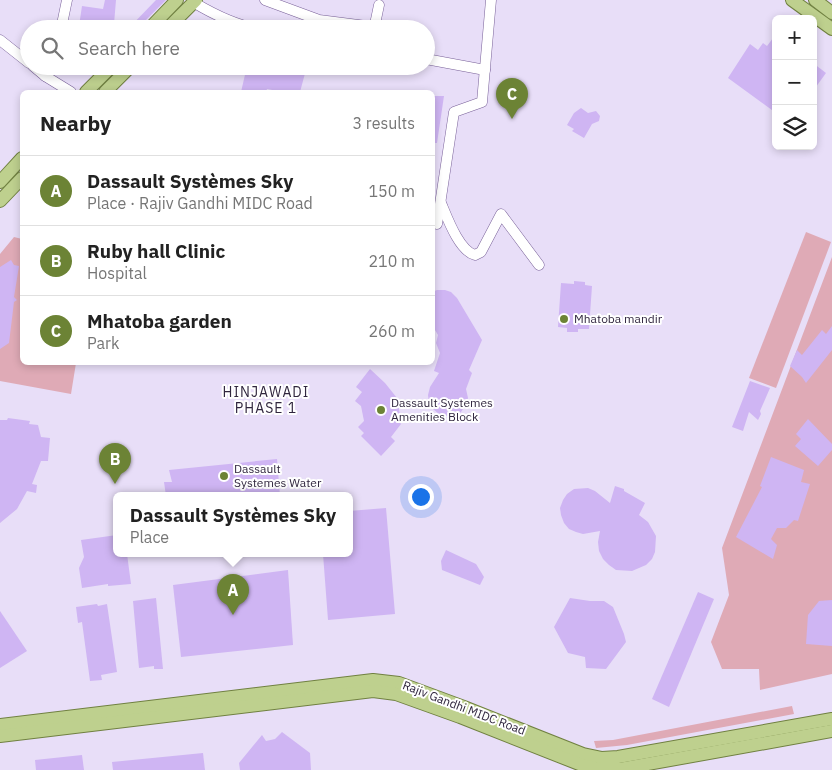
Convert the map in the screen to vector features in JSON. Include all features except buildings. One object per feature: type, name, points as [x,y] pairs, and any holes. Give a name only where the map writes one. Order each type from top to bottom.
[{"type":"main road","points":[[158,20],[177,0]]},
{"type":"main road","points":[[792,0],[832,29]]},
{"type":"main road","points":[[815,0],[832,13]]},
{"type":"main road","points":[[176,20],[194,1]]},
{"type":"main road","points":[[88,90],[103,75]]},
{"type":"main road","points":[[107,90],[122,75]]},
{"type":"main road","points":[[1,180],[20,160]]},
{"type":"main road","points":[[0,201],[20,180]]},
{"type":"main road","name":"Rajiv Gandhi MIDC Road","points":[[0,725],[373,680],[399,683],[579,764],[600,769],[620,769],[832,731]]},
{"type":"main road","name":"Rajiv Gandhi MIDC Road","points":[[0,736],[373,691],[396,694],[462,712],[583,754],[602,758],[618,757],[832,719]]},
{"type":"street","points":[[63,20],[67,0]]},
{"type":"street","points":[[265,0],[319,20]]},
{"type":"street","points":[[437,224],[454,112],[482,102],[491,0]]},
{"type":"street","points":[[194,1],[213,14],[230,20]]},
{"type":"street","points":[[376,20],[379,5]]},
{"type":"street","points":[[0,40],[20,56]]},
{"type":"street","points":[[435,61],[485,70]]},
{"type":"street","points":[[52,75],[69,90]]},
{"type":"street","points":[[440,202],[458,240],[470,254],[475,256],[481,252],[502,214],[539,265]]},
{"type":"shaded area","points":[[806,232],[831,242],[776,388],[749,378]]},
{"type":"shaded area","points":[[14,237],[20,238],[20,365],[76,365],[71,394],[0,381],[0,254]]},
{"type":"shaded area","points":[[832,257],[832,674],[760,690],[759,669],[722,669],[711,642],[729,595],[722,548]]},
{"type":"shaded area","points":[[792,706],[794,714],[627,745],[596,748],[594,741],[613,740]]},
{"type":"place","name":"Mhatoba garden","points":[[512,119]]},
{"type":"place","name":"Mhatoba mandir","points":[[564,319]]},
{"type":"place","name":"Dassault Systemes Amenities Block","points":[[381,410]]},
{"type":"place","name":"Dassault Systemes Water","points":[[224,476]]},
{"type":"place","name":"Ruby hall Clinic","points":[[115,484]]},
{"type":"place","name":"Dassault Systèmes Sky","points":[[233,615]]},
{"type":"district","name":"HINJAWADI PHASE 1","points":[[266,400]]}]
